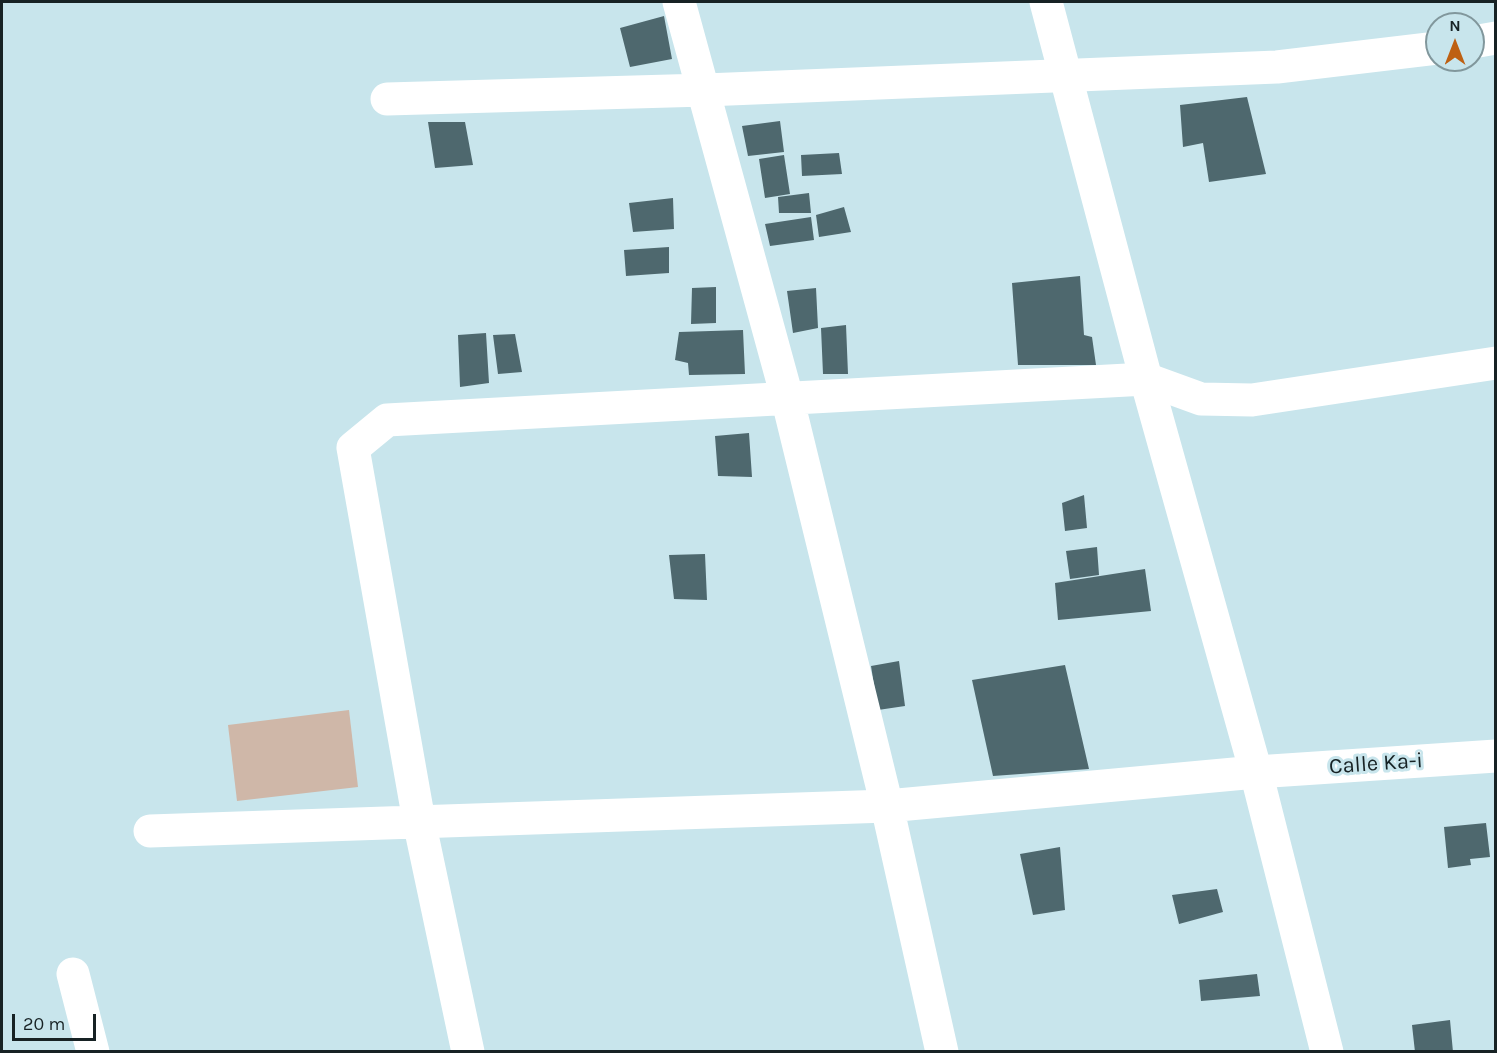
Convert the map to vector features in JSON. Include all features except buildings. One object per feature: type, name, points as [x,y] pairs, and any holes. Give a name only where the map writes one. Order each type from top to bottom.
[{"type":"street","points":[[679,2],[705,90],[787,397],[887,806],[942,1052]]},
{"type":"street","points":[[1046,2],[1146,379],[1256,772],[1327,1052]]},
{"type":"street","points":[[387,99],[705,90],[1277,67],[1425,49]]},
{"type":"street","points":[[468,1052],[419,821],[353,448],[387,420],[1146,379],[1201,399],[1252,400],[1496,363]]},
{"type":"street","name":"Calle Ka-i","points":[[150,831],[887,806],[1256,772],[1496,756]]},
{"type":"street","points":[[74,974],[93,1052]]},
{"type":"shaded area","points":[[349,710],[358,787],[237,801],[228,725]]}]
